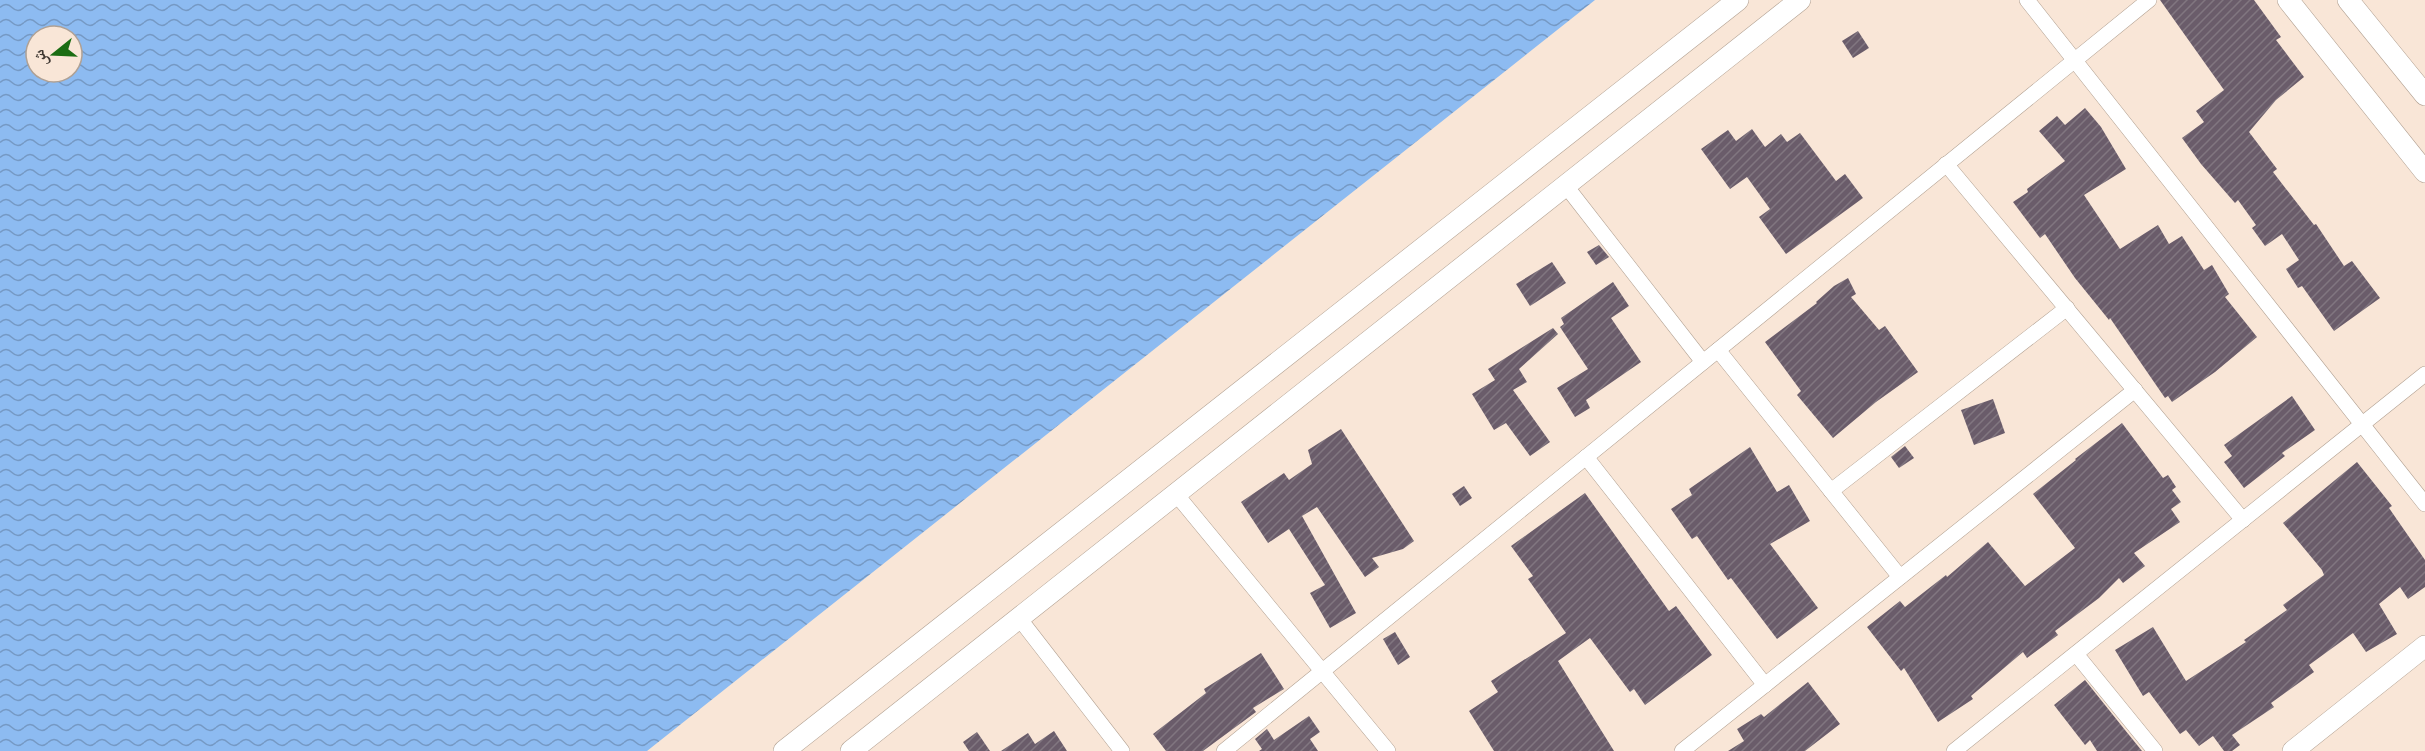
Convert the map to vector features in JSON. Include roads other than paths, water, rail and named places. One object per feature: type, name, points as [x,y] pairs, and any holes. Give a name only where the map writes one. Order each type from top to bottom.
[{"type":"street","points":[[784,751],[1738,0]]},
{"type":"street","points":[[851,751],[1800,0]]},
{"type":"street","points":[[2027,0],[2425,504]]},
{"type":"street","points":[[1224,751],[2149,0]]},
{"type":"street","points":[[2288,0],[2425,172]]},
{"type":"street","points":[[2348,0],[2425,95]]},
{"type":"street","points":[[1946,165],[2244,520]]},
{"type":"street","points":[[1566,186],[1703,362]]},
{"type":"street","points":[[1830,491],[2067,308]]},
{"type":"street","points":[[1718,350],[1900,578]]},
{"type":"street","points":[[1954,751],[2425,374]]},
{"type":"street","points":[[1682,751],[2135,390]]},
{"type":"street","points":[[1586,457],[1765,685]]},
{"type":"street","points":[[1176,494],[1324,670],[1388,751]]},
{"type":"street","points":[[1019,618],[1122,751]]},
{"type":"street","points":[[2294,751],[2425,646]]},
{"type":"street","points":[[2076,654],[2155,751]]},
{"type":"water","points":[[0,0],[1595,0],[647,751],[0,751]]}]
